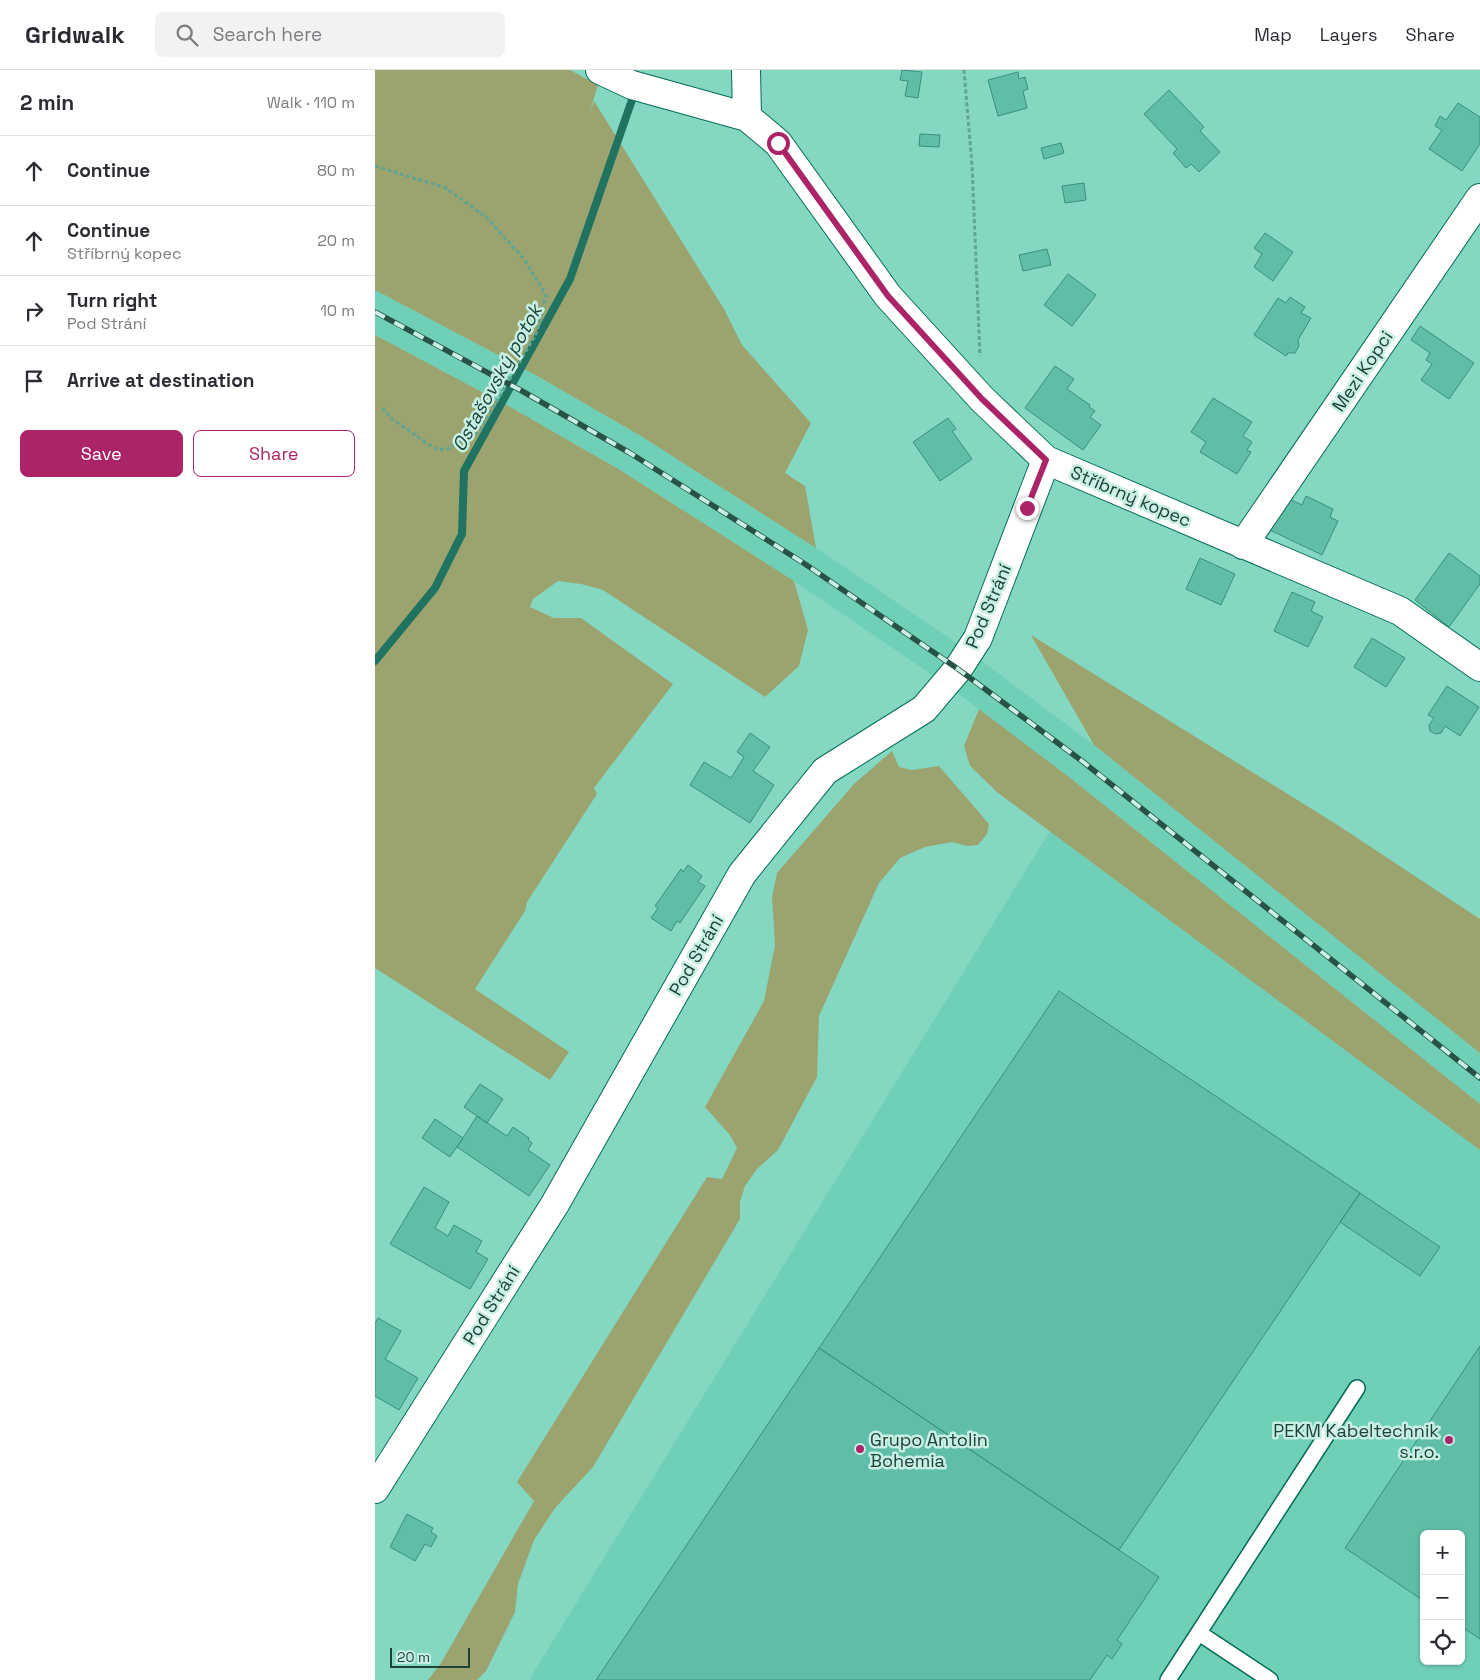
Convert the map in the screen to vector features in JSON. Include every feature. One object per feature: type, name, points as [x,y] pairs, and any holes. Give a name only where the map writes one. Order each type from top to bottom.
[{"type":"street","points":[[600,70],[633,85],[747,117],[746,70]]},
{"type":"street","name":"Stříbrný kopec","points":[[747,117],[778,143],[888,296],[982,399],[1046,460],[1400,610],[1480,667]]},
{"type":"street","name":"Mezi Kopci","points":[[1243,545],[1480,198]]},
{"type":"street","name":"Pod Strání","points":[[375,1489],[555,1204],[742,874],[825,772],[924,708],[959,669],[978,638],[1046,460]]},
{"type":"lane","points":[[1168,1680],[1357,1388]]},
{"type":"lane","points":[[1199,1633],[1270,1680]]},
{"type":"path","points":[[964,70],[972,165],[982,399]]},
{"type":"path","points":[[375,166],[446,188],[480,213],[524,258],[547,295],[537,332],[479,432],[445,450],[434,448],[392,420],[381,406]]},
{"type":"shaded area","points":[[375,70],[570,70],[598,85],[588,117],[594,101],[724,309],[742,345],[811,423],[785,473],[805,486],[816,548],[641,436],[532,373],[375,290]]},
{"type":"shaded area","points":[[375,290],[532,373],[641,436],[816,548],[970,652],[1094,745],[1480,1053],[1480,1104],[1069,777],[947,685],[794,581],[620,470],[512,408],[375,335]]},
{"type":"shaded area","points":[[375,335],[512,408],[620,470],[794,581],[808,630],[799,666],[765,697],[603,590],[581,584],[558,581],[533,599],[530,607],[554,618],[581,618],[673,684],[594,788],[597,794],[527,902],[525,911],[475,989],[569,1052],[550,1080],[375,968]]},
{"type":"shaded area","points":[[1031,635],[1336,824],[1480,919],[1480,1053],[1094,745]]},
{"type":"shaded area","points":[[979,709],[1069,777],[1480,1104],[1480,1150],[998,793],[970,766],[964,746]]},
{"type":"shaded area","points":[[892,751],[899,767],[912,770],[939,766],[989,824],[987,834],[978,845],[967,846],[952,842],[925,847],[900,858],[879,883],[819,1016],[817,1077],[778,1150],[757,1169],[745,1186],[740,1202],[740,1219],[593,1467],[555,1508],[534,1540],[518,1584],[515,1612],[486,1671],[477,1680],[428,1680],[441,1663],[534,1501],[517,1482],[707,1177],[722,1179],[737,1148],[730,1135],[705,1107],[764,1001],[775,945],[772,897],[777,873],[854,784]]},
{"type":"shaded area","points":[[1050,831],[1480,1150],[1480,1680],[529,1680]]},
{"type":"building","points":[[902,70],[922,72],[918,98],[905,96],[908,81],[900,80]]},
{"type":"building","points":[[1018,72],[1019,79],[1025,77],[1028,89],[1023,91],[1027,108],[998,116],[988,80]]},
{"type":"building","points":[[1169,90],[1204,127],[1200,131],[1220,152],[1199,172],[1191,164],[1186,168],[1173,153],[1177,149],[1144,114]]},
{"type":"building","points":[[1458,103],[1480,117],[1480,144],[1462,171],[1429,149],[1442,130],[1435,126],[1440,116],[1446,120]]},
{"type":"building","points":[[920,134],[940,135],[939,147],[919,146]]},
{"type":"building","points":[[1061,143],[1064,153],[1044,159],[1041,148]]},
{"type":"building","points":[[1084,183],[1086,200],[1065,203],[1062,186]]},
{"type":"building","points":[[1265,233],[1293,252],[1273,281],[1254,267],[1262,254],[1254,248]]},
{"type":"building","points":[[1047,249],[1051,265],[1023,271],[1019,255]]},
{"type":"building","points":[[1068,274],[1096,295],[1072,326],[1044,305]]},
{"type":"building","points":[[1290,297],[1305,307],[1301,313],[1311,318],[1298,340],[1299,346],[1295,353],[1288,353],[1286,356],[1254,335],[1278,298],[1286,303]]},
{"type":"building","points":[[1420,326],[1474,363],[1449,399],[1421,380],[1432,364],[1426,360],[1430,353],[1411,340]]},
{"type":"building","points":[[1055,366],[1074,379],[1067,389],[1090,405],[1089,407],[1095,411],[1090,417],[1101,425],[1083,450],[1025,408]]},
{"type":"building","points":[[1213,398],[1252,422],[1243,436],[1252,442],[1247,450],[1251,452],[1237,474],[1200,452],[1206,442],[1191,432]]},
{"type":"building","points":[[948,418],[956,429],[952,431],[972,459],[940,481],[913,442]]},
{"type":"building","points":[[1306,496],[1333,509],[1330,517],[1338,521],[1322,555],[1270,530],[1285,497],[1302,505]]},
{"type":"building","points":[[1449,553],[1480,576],[1480,584],[1449,627],[1415,600]]},
{"type":"building","points":[[1200,558],[1235,574],[1221,605],[1186,589]]},
{"type":"building","points":[[1292,592],[1315,602],[1311,611],[1323,617],[1308,647],[1274,631]]},
{"type":"building","points":[[1372,638],[1405,658],[1386,687],[1354,667]]},
{"type":"building","points":[[1447,686],[1479,707],[1460,736],[1445,726],[1441,733],[1435,734],[1430,731],[1429,725],[1434,718],[1428,715]]},
{"type":"building","points":[[750,733],[770,747],[753,771],[774,785],[750,823],[690,785],[704,762],[731,778],[744,757],[737,752]]},
{"type":"building","points":[[688,865],[702,876],[698,882],[705,886],[680,923],[677,921],[671,931],[651,918],[658,908],[655,906],[681,869],[683,872]]},
{"type":"building","points":[[1059,991],[1360,1193],[1119,1550],[819,1348]]},
{"type":"building","points":[[480,1084],[503,1099],[487,1123],[464,1107]]},
{"type":"building","points":[[477,1116],[507,1136],[513,1127],[529,1138],[528,1140],[532,1143],[528,1150],[550,1165],[529,1196],[457,1147]]},
{"type":"building","points":[[435,1119],[463,1138],[450,1157],[422,1138]]},
{"type":"building","points":[[424,1187],[449,1202],[435,1228],[448,1236],[454,1225],[482,1241],[476,1252],[488,1259],[470,1289],[390,1244]]},
{"type":"building","points":[[1360,1193],[1440,1247],[1420,1276],[1340,1222]]},
{"type":"building","points":[[378,1318],[401,1331],[385,1359],[418,1378],[399,1410],[375,1396],[375,1323]]},
{"type":"building","name":"PEKM Kabeltechnik s.r.o.","points":[[1480,1346],[1480,1639],[1465,1629],[1465,1530],[1420,1530],[1420,1598],[1345,1548]]},
{"type":"building","name":"Grupo Antolin Bohemia","points":[[819,1348],[1159,1577],[1117,1640],[1122,1644],[1112,1659],[1107,1655],[1090,1680],[596,1680]]},
{"type":"building","points":[[407,1514],[433,1528],[431,1532],[437,1536],[431,1547],[425,1544],[415,1561],[390,1547]]},
{"type":"waterway","name":"Ostašovský potok","points":[[375,661],[435,588],[462,534],[464,471],[570,279],[633,97]]},
{"type":"railway","points":[[375,312],[522,391],[630,453],[805,564],[958,669],[1082,761],[1480,1078]]},
{"type":"place","name":"PEKM Kabeltechnik s.r.o.","points":[[1449,1440]]},
{"type":"place","name":"Grupo Antolin Bohemia","points":[[860,1449]]},
{"type":"route","points":[[778,143],[888,296],[982,399],[1046,460],[1027,508]]}]
